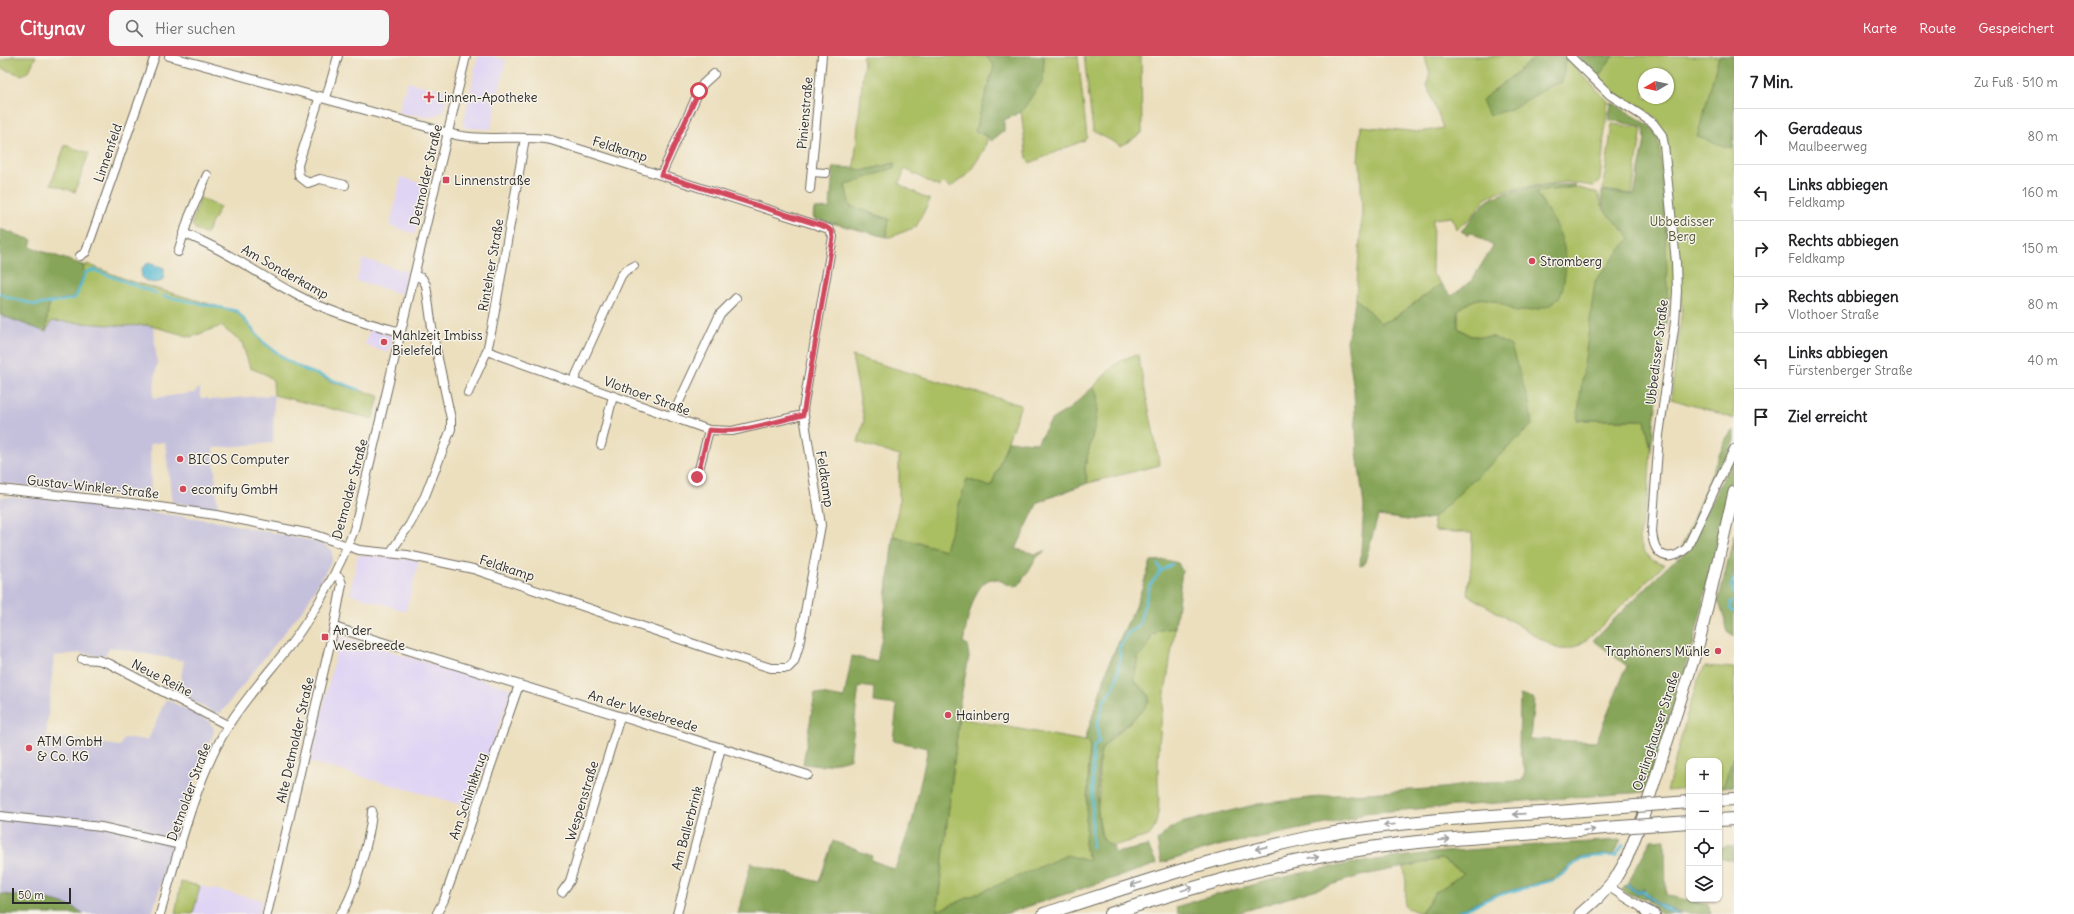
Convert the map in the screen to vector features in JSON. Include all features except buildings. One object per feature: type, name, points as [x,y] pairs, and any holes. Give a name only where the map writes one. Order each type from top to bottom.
[{"type":"highway","points":[[1044,914],[1177,871],[1257,849],[1318,836],[1396,824],[1686,802]]},
{"type":"highway","points":[[1722,820],[1734,819]]},
{"type":"highway","points":[[1110,914],[1220,880],[1312,858],[1364,848],[1430,841],[1686,822]]},
{"type":"main road","name":"Oerlinghauser Straße","points":[[1580,914],[1609,887],[1626,860],[1641,823],[1687,681],[1702,628],[1734,492]]},
{"type":"street","name":"Linnenfeld","points":[[80,256],[86,252],[155,56]]},
{"type":"street","points":[[169,56],[323,97],[448,133]]},
{"type":"street","points":[[338,56],[298,165],[299,176],[308,182],[320,179],[345,185]]},
{"type":"street","name":"Detmolder Straße","points":[[160,914],[181,845],[203,781],[229,726],[302,628],[335,575],[348,546],[361,506],[466,56]]},
{"type":"street","name":"Pinienstraße","points":[[810,189],[822,56]]},
{"type":"street","name":"Ubbedisser Straße","points":[[1570,56],[1610,95],[1653,123],[1662,135],[1664,145],[1676,262],[1677,291],[1674,329],[1659,435],[1652,532],[1655,547],[1659,553],[1671,557],[1678,555],[1687,548],[1734,449]]},
{"type":"street","points":[[661,175],[699,91],[703,84],[714,74]]},
{"type":"street","name":"Feldkamp","points":[[348,546],[364,551],[413,556],[473,570],[709,649],[771,668],[788,668],[794,662],[799,645],[821,525],[803,415],[833,238],[832,231],[826,227],[551,140],[525,138],[473,138],[448,133]]},
{"type":"street","name":"Rintelner Straße","points":[[468,392],[487,351],[525,138]]},
{"type":"street","points":[[812,172],[826,173]]},
{"type":"street","points":[[178,252],[183,233],[207,175]]},
{"type":"street","name":"Am Sonderkamp","points":[[183,233],[231,255],[312,302],[342,314],[401,332]]},
{"type":"street","points":[[573,382],[621,276],[634,266]]},
{"type":"street","points":[[390,554],[410,524],[425,496],[452,424],[434,340],[426,285],[422,278],[414,276]]},
{"type":"street","points":[[672,417],[720,314],[736,298]]},
{"type":"street","name":"Vlothoer Straße","points":[[487,351],[709,430],[724,432],[743,430],[803,415]]},
{"type":"street","points":[[601,445],[613,396]]},
{"type":"street","points":[[697,477],[709,430]]},
{"type":"street","name":"Gustav-Winkler-Straße","points":[[0,489],[130,503],[216,515],[316,536],[348,546]]},
{"type":"street","name":"Alte Detmolder Straße","points":[[266,914],[334,627],[342,584],[340,578],[335,575]]},
{"type":"street","name":"An der Wesebreede","points":[[334,627],[808,776]]},
{"type":"street","name":"Neue Reihe","points":[[82,659],[98,660],[110,664],[229,726]]},
{"type":"street","name":"Am Schlinkkrug","points":[[437,913],[444,900],[519,685]]},
{"type":"street","name":"Wespenstraße","points":[[562,892],[570,881],[620,716]]},
{"type":"street","name":"Am Ballerbrink","points":[[677,914],[720,748]]},
{"type":"street","points":[[340,914],[348,903],[361,860],[371,821],[372,811]]},
{"type":"street","points":[[0,816],[101,827],[181,845]]},
{"type":"street","points":[[1609,887],[1644,910],[1656,914]]},
{"type":"shaded area","points":[[478,56],[491,56],[506,60],[491,129],[466,128],[463,125]]},
{"type":"shaded area","points":[[407,82],[449,91],[443,112],[431,117],[398,113]]},
{"type":"shaded area","points":[[401,177],[427,185],[415,234],[390,226]]},
{"type":"shaded area","points":[[363,259],[407,271],[402,294],[356,281]]},
{"type":"shaded area","points":[[0,315],[45,331],[52,321],[124,326],[153,326],[157,363],[153,398],[194,393],[200,387],[200,398],[208,398],[209,400],[274,395],[273,443],[213,448],[218,510],[172,502],[165,442],[150,444],[151,499],[0,483]]},
{"type":"shaded area","points":[[370,328],[393,336],[389,353],[365,345]]},
{"type":"shaded area","points":[[0,497],[45,498],[216,521],[322,543],[332,550],[332,560],[306,605],[221,713],[213,712],[178,693],[184,661],[110,647],[105,656],[80,653],[54,656],[46,736],[120,746],[124,738],[148,740],[166,699],[209,721],[214,729],[213,735],[188,797],[152,914],[84,914],[77,909],[48,901],[0,894]]},
{"type":"shaded area","points":[[358,555],[419,561],[406,611],[350,594]]},
{"type":"shaded area","points":[[340,636],[510,688],[511,692],[470,807],[310,762]]},
{"type":"shaded area","points":[[200,886],[262,900],[259,914],[193,914]]},
{"type":"green space","points":[[12,56],[36,56],[29,71],[22,75],[0,68],[0,61]]},
{"type":"green space","points":[[862,56],[986,56],[994,66],[975,130],[988,137],[984,150],[969,173],[950,188],[943,182],[939,187],[905,169],[899,184],[930,200],[916,227],[890,237],[886,237],[889,219],[850,206],[845,185],[894,168],[895,163],[862,171],[854,168],[864,61]]},
{"type":"green space","points":[[986,56],[1044,56],[1043,80],[1021,112],[1004,120],[1004,131],[991,141],[988,137],[975,131],[994,66]]},
{"type":"green space","points":[[1044,56],[1078,56],[1087,137],[1085,140],[1030,163],[1027,159],[1021,112],[1043,80]]},
{"type":"green space","points":[[1084,56],[1141,56],[1142,133],[1121,146],[1093,131]]},
{"type":"green space","points":[[1424,56],[1537,56],[1482,100],[1562,82],[1566,58],[1608,101],[1600,180],[1593,186],[1566,182],[1498,192],[1485,199],[1470,219],[1456,229],[1452,217],[1433,219],[1432,273],[1441,284],[1392,319],[1380,323],[1356,298],[1362,211],[1360,163],[1358,161],[1361,126],[1419,132],[1443,128],[1427,85],[1430,73]]},
{"type":"green space","points":[[1537,56],[1562,56],[1566,58],[1562,82],[1551,86],[1511,109],[1489,116],[1482,100]]},
{"type":"green space","name":"Ubbedisser Berg","points":[[1578,56],[1734,56],[1734,419],[1671,399],[1682,309],[1682,297],[1669,298],[1665,296],[1577,420],[1645,420],[1651,449],[1648,494],[1639,540],[1644,551],[1653,561],[1665,564],[1588,639],[1572,648],[1559,649],[1467,594],[1471,568],[1472,533],[1435,531],[1433,518],[1532,425],[1493,337],[1471,336],[1458,328],[1458,311],[1469,301],[1481,298],[1494,300],[1516,312],[1560,238],[1557,226],[1536,192],[1575,187],[1598,193],[1603,209],[1627,234],[1656,152],[1658,120],[1617,95]]},
{"type":"green space","points":[[1578,56],[1613,56],[1598,77]]},
{"type":"green space","points":[[1719,56],[1734,56],[1733,149],[1697,137]]},
{"type":"green space","points":[[1611,102],[1649,125],[1654,130],[1659,147],[1665,216],[1668,308],[1651,449],[1645,420],[1577,420],[1595,281],[1630,238],[1606,212],[1603,206],[1602,191],[1634,195],[1645,140],[1644,127],[1609,120]]},
{"type":"green space","points":[[1612,124],[1642,128],[1632,194],[1603,190]]},
{"type":"green space","points":[[65,145],[89,153],[75,192],[51,184]]},
{"type":"green space","points":[[895,163],[894,168],[845,185],[850,206],[889,219],[886,237],[813,218],[814,209],[830,208],[833,167],[854,168],[862,171]]},
{"type":"green space","points":[[1554,185],[1575,185],[1575,187],[1536,192],[1555,223],[1563,244],[1566,267],[1563,286],[1557,300],[1547,307],[1516,312],[1493,300],[1480,299],[1473,301],[1458,311],[1458,328],[1470,336],[1493,337],[1511,346],[1529,403],[1532,425],[1433,518],[1415,521],[1378,516],[1364,565],[1360,566],[1364,506],[1357,452],[1354,391],[1347,341],[1356,298],[1380,323],[1392,319],[1441,284],[1452,296],[1472,280],[1493,246],[1471,232],[1468,235],[1461,231],[1485,203],[1493,198],[1515,190]]},
{"type":"green space","points":[[200,198],[220,207],[207,232],[204,234],[195,229],[192,224]]},
{"type":"green space","points":[[0,229],[32,240],[30,247],[83,265],[84,273],[76,297],[50,302],[46,332],[0,315]]},
{"type":"green space","points":[[87,264],[130,281],[237,312],[263,343],[288,361],[332,382],[379,396],[373,419],[274,395],[273,380],[265,374],[250,368],[242,343],[221,326],[191,337],[148,325],[124,326],[52,321],[46,331],[48,309],[51,301],[76,297],[84,273],[83,265],[86,267]]},
{"type":"green space","points":[[1138,355],[1160,465],[1088,483],[1085,468],[1095,426],[1098,402],[1093,387],[1118,363],[1124,359]]},
{"type":"green space","points":[[852,356],[1021,405],[991,487],[967,479],[945,550],[893,536],[899,503],[899,456],[858,442],[864,420]]},
{"type":"green space","points":[[1093,387],[1098,402],[1095,426],[1085,468],[1088,483],[1038,502],[1016,549],[1036,554],[1047,550],[1038,556],[1019,585],[1012,586],[997,579],[986,581],[980,587],[972,606],[963,643],[967,644],[969,657],[957,717],[959,718],[937,911],[1067,855],[1089,861],[1085,844],[1090,742],[1085,740],[1110,661],[1138,600],[1151,561],[1166,560],[1178,563],[1182,571],[1175,628],[1160,630],[1152,635],[1147,647],[1138,658],[1134,679],[1149,695],[1149,702],[1144,709],[1105,744],[1100,755],[1098,778],[1099,819],[1103,839],[1113,846],[1115,853],[1148,846],[1157,864],[1005,914],[738,914],[751,863],[819,882],[833,841],[872,856],[871,860],[895,869],[912,822],[928,748],[893,741],[897,705],[873,702],[874,688],[859,686],[850,759],[821,766],[803,764],[815,693],[844,698],[852,656],[877,662],[882,636],[893,536],[945,550],[967,479],[991,487],[1008,441],[1037,443],[1051,420],[1069,409]]},
{"type":"green space","points":[[1734,430],[1734,441],[1692,532],[1681,549],[1720,453],[1727,438]]},
{"type":"green space","points":[[1734,457],[1734,470],[1692,649],[1645,792],[1363,813],[1356,816],[1356,818],[1222,845],[1161,863],[1157,841],[1169,829],[1181,823],[1258,804],[1336,795],[1443,788],[1486,782],[1522,781],[1525,771],[1519,748],[1520,695],[1534,699],[1530,739],[1596,742],[1627,666],[1593,640],[1669,565],[1685,553]]},
{"type":"green space","points":[[1734,535],[1734,637],[1728,631],[1720,605],[1718,603]]},
{"type":"green space","points":[[1175,628],[1159,742],[1159,802],[1156,824],[1149,836],[1113,846],[1107,843],[1102,837],[1097,807],[1099,798],[1099,756],[1103,747],[1144,709],[1149,702],[1146,691],[1138,685],[1134,679],[1138,658],[1147,647],[1152,635],[1160,630]]},
{"type":"green space","points":[[1705,666],[1734,668],[1734,757],[1723,787],[1722,758],[1686,758],[1686,789],[1667,791],[1687,715],[1697,682]]},
{"type":"green space","points":[[959,718],[1090,742],[1085,844],[1089,861],[937,911]]},
{"type":"green space","points":[[1733,757],[1734,786],[1723,787]]},
{"type":"green space","points":[[1665,839],[1666,895],[1686,900],[1686,902],[1695,902],[1708,905],[1711,914],[1689,913],[1662,907],[1656,903],[1644,889],[1638,890],[1627,884],[1651,840]]},
{"type":"green space","points":[[1621,840],[1614,855],[1595,855],[1581,858],[1552,879],[1493,895],[1452,914],[1420,914],[1435,893],[1464,873],[1441,859],[1360,876],[1235,914],[1178,914],[1176,907],[1262,882],[1349,864],[1451,851]]},
{"type":"green space","points":[[1734,846],[1734,861],[1722,858],[1722,848]]},
{"type":"green space","points":[[1441,859],[1464,873],[1435,893],[1420,913],[1405,907],[1406,883],[1404,867]]},
{"type":"green space","points":[[181,882],[200,886],[193,914],[175,914]]},
{"type":"green space","points":[[1625,886],[1637,893],[1642,892],[1654,904],[1672,914],[1657,911],[1647,899],[1624,893],[1622,890]]},
{"type":"green space","points":[[0,894],[55,902],[76,909],[84,914],[0,914]]},
{"type":"water","points":[[148,263],[164,268],[164,276],[162,281],[152,282],[142,278],[141,269]]},
{"type":"water","points":[[1627,884],[1637,890],[1644,889],[1656,902],[1681,914],[1675,914],[1664,910],[1642,892],[1637,893],[1625,886]]},
{"type":"waterway","points":[[0,293],[7,297],[36,305],[73,299],[76,297],[85,273],[94,270],[156,293]]},
{"type":"waterway","points":[[163,296],[237,311],[263,342],[288,361],[305,370],[360,390]]},
{"type":"waterway","points":[[1158,564],[1161,571]]},
{"type":"waterway","points":[[1092,847],[1093,752],[1094,746],[1099,742],[1097,726],[1104,701],[1116,683],[1120,658],[1119,648],[1128,633],[1138,627],[1150,585],[1161,571],[1172,564]]},
{"type":"waterway","points":[[1734,578],[1731,585],[1734,594]]},
{"type":"waterway","points":[[1734,602],[1731,602],[1730,609],[1734,612]]},
{"type":"waterway","points":[[1653,752],[1659,735]]},
{"type":"waterway","points":[[1455,914],[1495,896],[1554,880],[1561,876],[1575,863],[1583,859],[1596,856],[1616,856],[1623,845]]},
{"type":"place","name":"Linnen-Apotheke","points":[[429,97]]},
{"type":"place","name":"Linnenstraße","points":[[446,180]]},
{"type":"place","name":"Stromberg","points":[[1532,261]]},
{"type":"place","name":"Mahlzeit Imbiss Bielefeld","points":[[384,342]]},
{"type":"place","name":"BICOS Computer","points":[[180,459]]},
{"type":"place","name":"ecomify GmbH","points":[[183,489]]},
{"type":"place","name":"An der Wesebreede","points":[[325,637]]},
{"type":"place","name":"Traphöners Mühle","points":[[1718,651]]},
{"type":"place","name":"Hainberg","points":[[948,715]]},
{"type":"place","name":"ATM GmbH & Co. KG","points":[[29,748]]},
{"type":"route","points":[[697,477],[709,430],[724,432],[743,430],[803,415],[803,403],[833,238],[832,231],[826,227],[661,175],[699,91]]}]
